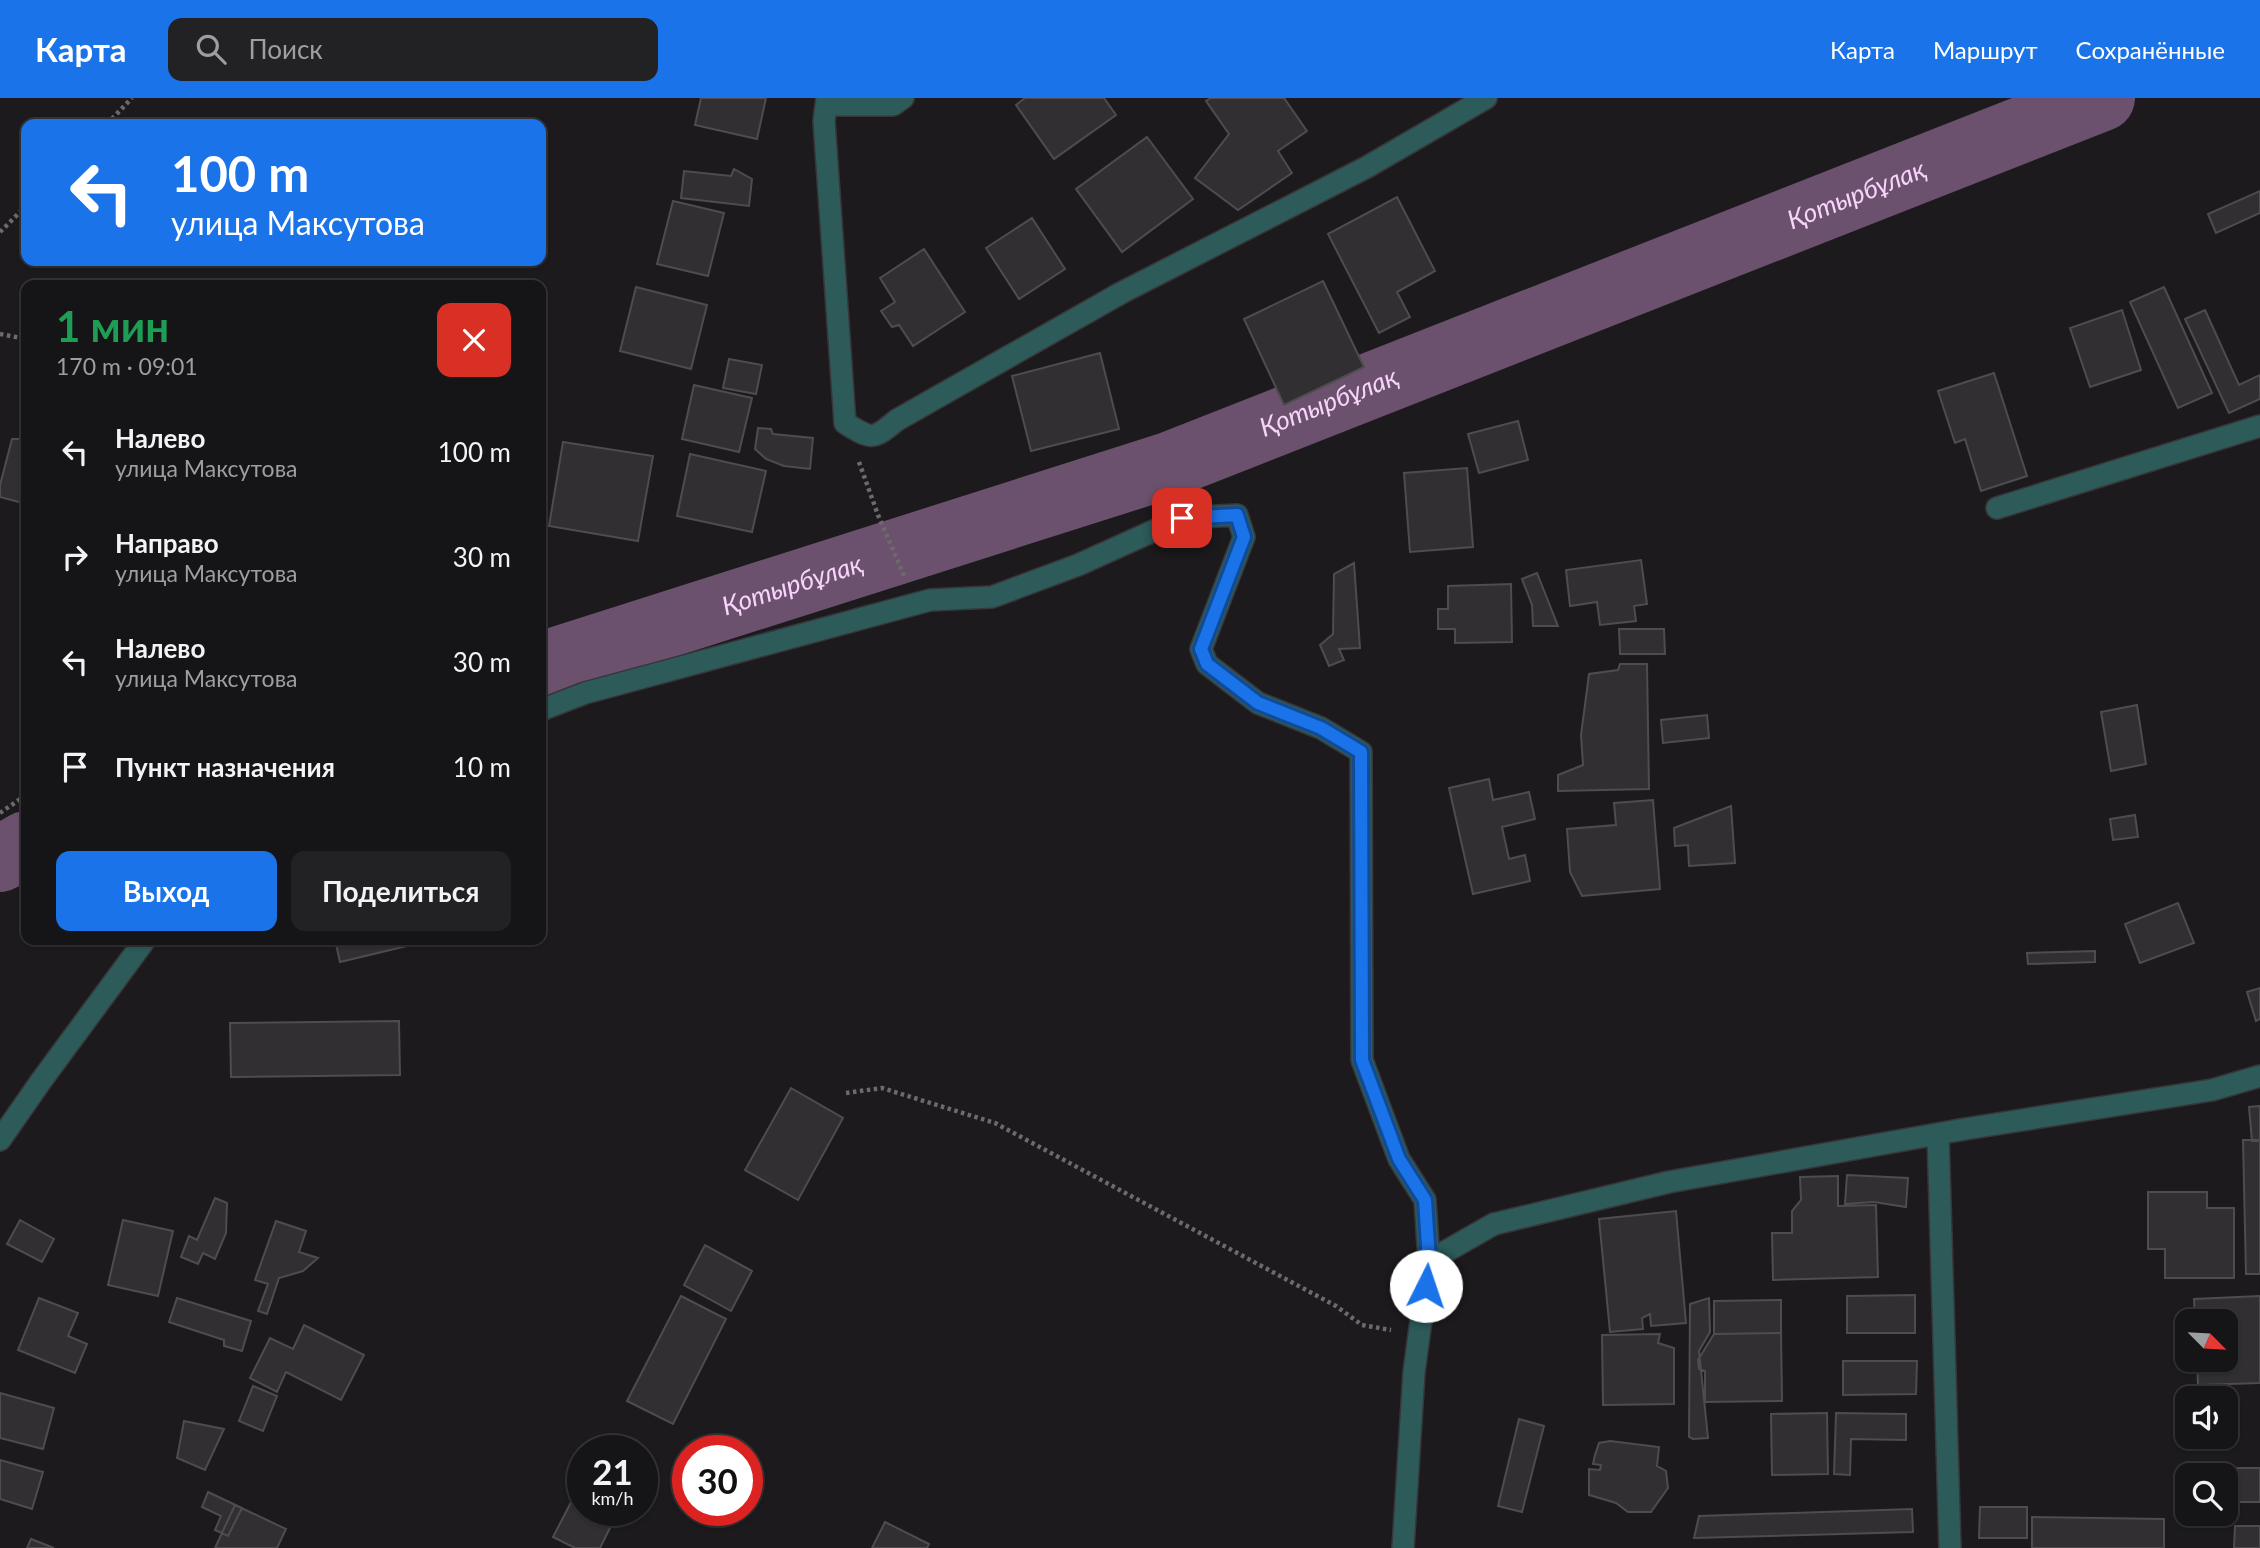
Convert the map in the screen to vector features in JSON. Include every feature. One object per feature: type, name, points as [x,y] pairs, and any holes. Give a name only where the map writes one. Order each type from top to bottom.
[{"type":"street","points":[[903,98],[893,105],[827,102],[824,121],[845,423],[870,436],[879,435],[897,420],[1121,293],[1367,167],[1486,98]]},
{"type":"street","points":[[1997,508],[2260,426]]},
{"type":"street","points":[[546,708],[585,693],[930,600],[992,597],[1077,565],[1182,518],[1237,515],[1244,537],[1201,649],[1207,664],[1258,703],[1321,728],[1361,752],[1362,1060],[1399,1159],[1425,1200],[1429,1261],[1415,1372],[1404,1548]]},
{"type":"street","points":[[0,1140],[141,945]]},
{"type":"street","points":[[1429,1261],[1494,1224],[1669,1182],[1938,1134],[2212,1090],[2260,1076]]},
{"type":"street","points":[[1938,1134],[1950,1548]]},
{"type":"path","points":[[112,119],[132,98]]},
{"type":"path","points":[[0,232],[21,211]]},
{"type":"path","points":[[0,334],[21,338]]},
{"type":"path","points":[[845,423],[878,515],[909,589]]},
{"type":"path","points":[[0,813],[21,798]]},
{"type":"path","points":[[846,1093],[882,1088],[995,1123],[1336,1306],[1362,1325],[1419,1336]]},
{"type":"building","points":[[701,98],[766,98],[757,139],[695,125]]},
{"type":"building","points":[[1025,98],[1104,98],[1116,115],[1054,159],[1016,105]]},
{"type":"building","points":[[1211,98],[1284,98],[1307,131],[1278,151],[1292,173],[1238,210],[1195,178],[1229,134],[1206,101]]},
{"type":"building","points":[[1147,137],[1193,199],[1122,252],[1076,189]]},
{"type":"building","points":[[734,169],[752,179],[749,206],[681,198],[684,171],[731,176]]},
{"type":"building","points":[[2260,191],[2260,213],[2216,233],[2208,214]]},
{"type":"building","points":[[1397,197],[1435,271],[1397,292],[1410,317],[1379,333],[1328,234]]},
{"type":"building","points":[[673,201],[724,213],[708,276],[657,264]]},
{"type":"building","points":[[1032,218],[1065,269],[1019,299],[986,248]]},
{"type":"building","points":[[924,249],[965,312],[913,346],[899,325],[892,327],[881,311],[895,302],[880,278]]},
{"type":"building","points":[[1323,281],[1364,367],[1284,405],[1244,319]]},
{"type":"building","points":[[636,287],[707,305],[691,369],[620,351]]},
{"type":"building","points":[[2164,287],[2212,393],[2178,408],[2130,302]]},
{"type":"building","points":[[2122,310],[2141,370],[2090,387],[2070,328]]},
{"type":"building","points":[[2205,310],[2239,385],[2260,375],[2260,399],[2229,413],[2185,319]]},
{"type":"building","points":[[1100,353],[1119,429],[1031,451],[1012,376]]},
{"type":"building","points":[[729,359],[762,365],[756,394],[723,388]]},
{"type":"building","points":[[1994,373],[2027,476],[1981,491],[1965,439],[1955,443],[1938,391]]},
{"type":"building","points":[[694,385],[752,398],[739,452],[682,439]]},
{"type":"building","points":[[1518,421],[1528,460],[1479,473],[1468,434]]},
{"type":"building","points":[[758,428],[771,429],[773,434],[813,438],[810,469],[784,466],[766,459],[755,449]]},
{"type":"building","points":[[12,439],[21,439],[21,503],[0,497],[0,485]]},
{"type":"building","points":[[563,442],[653,456],[638,541],[549,526]]},
{"type":"building","points":[[690,454],[766,471],[752,532],[677,516]]},
{"type":"building","points":[[1467,468],[1473,547],[1410,552],[1404,473]]},
{"type":"building","points":[[1641,560],[1647,604],[1634,606],[1636,621],[1600,625],[1597,602],[1570,606],[1566,570]]},
{"type":"building","points":[[1354,563],[1360,648],[1339,649],[1344,660],[1329,666],[1320,645],[1333,634],[1334,574]]},
{"type":"building","points":[[1537,573],[1558,626],[1533,626],[1532,605],[1522,579]]},
{"type":"building","points":[[1511,584],[1512,642],[1455,643],[1455,629],[1438,629],[1438,609],[1448,609],[1448,586]]},
{"type":"building","points":[[1619,629],[1664,629],[1665,654],[1620,654]]},
{"type":"building","points":[[1620,664],[1647,664],[1649,789],[1558,791],[1558,775],[1583,765],[1581,735],[1589,674],[1618,670]]},
{"type":"building","points":[[2137,705],[2146,764],[2111,771],[2101,712]]},
{"type":"building","points":[[1707,715],[1709,738],[1663,743],[1661,720]]},
{"type":"building","points":[[1489,779],[1493,800],[1529,792],[1535,819],[1502,827],[1509,859],[1525,855],[1530,881],[1473,894],[1449,788]]},
{"type":"building","points":[[1653,800],[1660,889],[1582,896],[1570,872],[1567,829],[1616,825],[1614,803]]},
{"type":"building","points":[[1731,806],[1735,863],[1689,866],[1688,845],[1675,846],[1674,828]]},
{"type":"building","points":[[2135,815],[2138,837],[2113,840],[2110,819]]},
{"type":"building","points":[[2178,903],[2194,943],[2140,963],[2125,924]]},
{"type":"building","points":[[336,945],[411,945],[340,962]]},
{"type":"building","points":[[2095,951],[2095,962],[2028,964],[2027,953]]},
{"type":"building","points":[[2260,988],[2260,1019],[2256,1021],[2247,992]]},
{"type":"building","points":[[399,1021],[400,1075],[231,1077],[230,1023]]},
{"type":"building","points":[[791,1088],[843,1118],[798,1200],[745,1170]]},
{"type":"building","points":[[2260,1106],[2260,1141],[2252,1141],[2249,1107]]},
{"type":"building","points":[[2243,1140],[2260,1140],[2260,1274],[2246,1274]]},
{"type":"building","points":[[1847,1175],[1908,1178],[1906,1207],[1874,1202],[1845,1204]]},
{"type":"building","points":[[1838,1176],[1838,1206],[1876,1205],[1878,1277],[1773,1280],[1772,1233],[1792,1233],[1792,1211],[1801,1200],[1800,1177]]},
{"type":"building","points":[[2148,1192],[2207,1192],[2207,1208],[2234,1208],[2234,1278],[2165,1278],[2165,1249],[2148,1249]]},
{"type":"building","points":[[215,1198],[227,1203],[226,1233],[215,1259],[203,1253],[198,1264],[181,1257],[189,1236],[197,1240]]},
{"type":"building","points":[[1676,1211],[1686,1323],[1651,1326],[1650,1314],[1642,1318],[1643,1329],[1610,1332],[1599,1219]]},
{"type":"building","points":[[20,1220],[54,1239],[42,1262],[7,1244]]},
{"type":"building","points":[[123,1220],[173,1231],[158,1296],[108,1285]]},
{"type":"building","points":[[276,1221],[306,1231],[299,1252],[318,1258],[303,1271],[279,1278],[267,1314],[258,1311],[268,1284],[255,1280]]},
{"type":"building","points":[[705,1245],[752,1271],[731,1311],[684,1285]]},
{"type":"building","points":[[1915,1295],[1915,1333],[1847,1333],[1847,1296]]},
{"type":"building","points":[[681,1296],[726,1319],[673,1424],[627,1401]]},
{"type":"building","points":[[2260,1296],[2260,1383],[2198,1385],[2197,1372],[2238,1372],[2238,1309],[2194,1309],[2194,1299]]},
{"type":"building","points":[[39,1298],[78,1313],[68,1336],[87,1344],[75,1373],[18,1350]]},
{"type":"building","points":[[177,1298],[251,1321],[242,1351],[224,1346],[224,1340],[169,1322]]},
{"type":"building","points":[[1709,1298],[1710,1332],[1699,1351],[1708,1438],[1693,1439],[1689,1437],[1690,1304]]},
{"type":"building","points":[[1781,1300],[1781,1333],[1714,1334],[1714,1301]]},
{"type":"building","points":[[304,1325],[364,1355],[341,1400],[286,1372],[277,1392],[250,1378],[270,1338],[293,1349]]},
{"type":"building","points":[[1781,1333],[1782,1401],[1705,1402],[1705,1371],[1699,1369],[1698,1360],[1714,1334]]},
{"type":"building","points":[[1660,1334],[1658,1343],[1674,1348],[1674,1404],[1603,1405],[1602,1335]]},
{"type":"building","points":[[1843,1361],[1917,1361],[1916,1394],[1843,1395]]},
{"type":"building","points":[[253,1386],[277,1396],[263,1431],[239,1421]]},
{"type":"building","points":[[0,1393],[54,1408],[43,1449],[0,1438]]},
{"type":"building","points":[[1827,1413],[1828,1474],[1772,1475],[1771,1414]]},
{"type":"building","points":[[1836,1413],[1906,1414],[1906,1440],[1851,1439],[1850,1475],[1834,1474]]},
{"type":"building","points":[[1519,1419],[1544,1426],[1522,1512],[1498,1506]]},
{"type":"building","points":[[184,1421],[224,1429],[205,1470],[177,1458]]},
{"type":"building","points":[[1610,1441],[1659,1447],[1657,1466],[1666,1471],[1668,1488],[1651,1512],[1628,1512],[1616,1503],[1589,1495],[1589,1469],[1600,1470],[1601,1465],[1593,1464],[1599,1443]]},
{"type":"building","points":[[0,1460],[43,1472],[32,1509],[0,1499]]},
{"type":"building","points":[[2238,1468],[2260,1468],[2260,1502],[2238,1502]]},
{"type":"building","points":[[208,1492],[242,1508],[228,1536],[215,1530],[221,1516],[202,1507]]},
{"type":"building","points":[[235,1505],[286,1529],[277,1548],[215,1548]]},
{"type":"building","points":[[1980,1507],[2027,1507],[2027,1538],[1979,1538]]},
{"type":"building","points":[[1912,1509],[1913,1532],[1694,1538],[1699,1516]]},
{"type":"building","points":[[567,1510],[567,1526],[611,1526],[600,1548],[575,1548],[553,1537]]},
{"type":"building","points":[[2032,1517],[2164,1519],[2164,1548],[2032,1548]]},
{"type":"building","points":[[885,1522],[929,1544],[927,1548],[872,1548]]},
{"type":"building","points":[[2235,1526],[2260,1526],[2260,1548],[2234,1548]]},
{"type":"building","points":[[31,1539],[54,1548],[27,1548]]},
{"type":"waterway","name":"Қотырбұлақ","points":[[546,663],[1169,465],[2102,98]]},
{"type":"waterway","name":"Қотырбұлақ","points":[[0,859],[21,847]]},
{"type":"route","points":[[1182,518],[1237,515],[1244,537],[1201,649],[1207,664],[1258,703],[1321,728],[1361,752],[1362,1060],[1399,1159],[1425,1200],[1429,1261],[1426,1286]]}]
